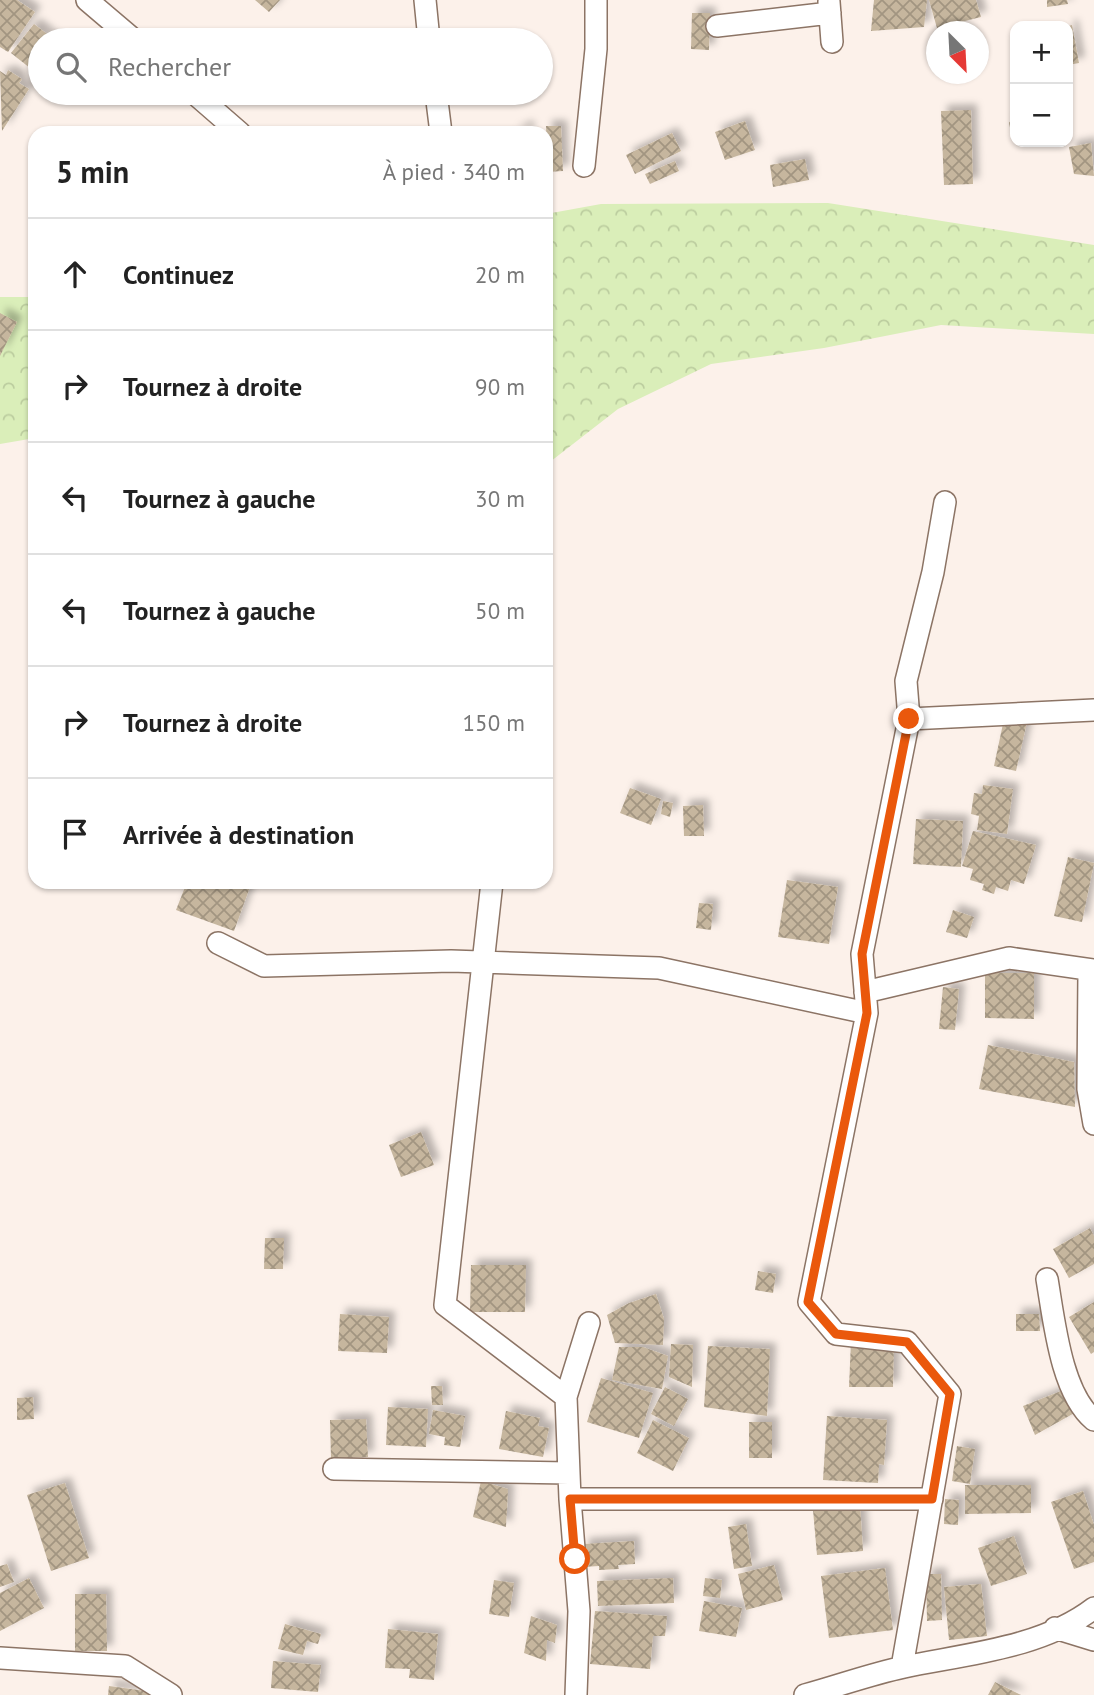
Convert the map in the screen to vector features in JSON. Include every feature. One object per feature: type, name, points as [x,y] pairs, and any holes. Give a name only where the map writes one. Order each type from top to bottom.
[{"type":"street","points":[[88,0],[120,28]]},
{"type":"street","points":[[584,166],[596,49],[596,0]]},
{"type":"street","points":[[421,5],[426,28]]},
{"type":"street","points":[[717,26],[829,7],[832,42]]},
{"type":"street","points":[[208,105],[232,126]]},
{"type":"street","points":[[438,105],[440,126]]},
{"type":"street","points":[[902,1667],[950,1394],[907,1342],[836,1334],[808,1302],[867,1013],[862,954],[909,719],[906,681],[933,572],[945,502]]},
{"type":"street","points":[[909,719],[1094,710]]},
{"type":"street","points":[[491,889],[445,1305],[566,1397]]},
{"type":"street","points":[[218,943],[264,966],[482,962],[659,968],[867,1013]]},
{"type":"street","points":[[865,992],[1009,958],[1092,971],[1088,1089],[1094,1124]]},
{"type":"street","points":[[1047,1279],[1060,1355],[1084,1411],[1094,1419]]},
{"type":"street","points":[[576,1695],[579,1611],[570,1499],[566,1397],[589,1323]]},
{"type":"street","points":[[334,1469],[569,1473]]},
{"type":"street","points":[[570,1499],[932,1499]]},
{"type":"street","points":[[805,1695],[902,1667],[998,1650],[1055,1628],[1094,1608]]},
{"type":"street","points":[[1055,1628],[1094,1640]]},
{"type":"street","points":[[0,1658],[125,1667],[171,1695]]},
{"type":"green space","points":[[828,203],[1094,245],[1094,334],[941,325],[824,348],[711,364],[618,409],[553,460],[553,213],[601,204]]},
{"type":"green space","points":[[0,297],[28,297],[28,439],[0,444]]},
{"type":"building","points":[[0,0],[17,0],[35,12],[8,52],[0,47]]},
{"type":"building","points":[[255,0],[280,0],[269,12]]},
{"type":"building","points":[[874,0],[927,0],[924,27],[871,31]]},
{"type":"building","points":[[929,0],[976,0],[981,17],[965,21],[935,21]]},
{"type":"building","points":[[1047,0],[1067,0],[1068,4],[1047,7]]},
{"type":"building","points":[[692,13],[710,13],[709,50],[691,49]]},
{"type":"building","points":[[1073,30],[1079,63],[1073,64]]},
{"type":"building","points":[[28,32],[28,66],[11,53]]},
{"type":"building","points":[[8,70],[22,79],[19,83],[28,91],[2,131],[0,71],[6,75]]},
{"type":"building","points":[[971,110],[973,184],[944,185],[941,111]]},
{"type":"building","points":[[745,121],[755,150],[725,160],[715,132]]},
{"type":"building","points":[[553,126],[561,126],[563,171],[553,172]]},
{"type":"building","points":[[672,133],[681,151],[635,174],[626,155]]},
{"type":"building","points":[[1091,143],[1094,176],[1074,174],[1069,147]]},
{"type":"building","points":[[805,159],[809,180],[773,187],[770,165]]},
{"type":"building","points":[[675,161],[679,171],[650,184],[645,174]]},
{"type":"building","points":[[0,313],[17,322],[0,356]]},
{"type":"building","points":[[1029,713],[1016,771],[994,766],[1004,719]]},
{"type":"building","points":[[983,785],[1013,789],[1007,834],[977,830],[979,816],[971,814],[974,793],[982,794]]},
{"type":"building","points":[[630,788],[661,799],[651,825],[620,813]]},
{"type":"building","points":[[663,801],[673,803],[670,817],[661,814]]},
{"type":"building","points":[[703,805],[704,836],[684,836],[683,806]]},
{"type":"building","points":[[916,819],[963,821],[961,867],[913,864]]},
{"type":"building","points":[[973,831],[1036,845],[1024,884],[1011,880],[1008,891],[996,887],[994,894],[982,890],[984,884],[970,880],[973,869],[962,866]]},
{"type":"building","points":[[1068,857],[1094,863],[1082,922],[1054,916]]},
{"type":"building","points":[[787,880],[838,887],[829,944],[778,937]]},
{"type":"building","points":[[184,889],[249,889],[234,931],[176,910]]},
{"type":"building","points":[[699,903],[713,904],[711,930],[696,928]]},
{"type":"building","points":[[953,910],[974,917],[967,938],[946,932]]},
{"type":"building","points":[[985,973],[1034,973],[1034,1019],[985,1018]]},
{"type":"building","points":[[943,987],[959,989],[955,1030],[939,1029]]},
{"type":"building","points":[[988,1045],[1074,1062],[1075,1107],[979,1089]]},
{"type":"building","points":[[421,1132],[434,1165],[401,1177],[389,1145]]},
{"type":"building","points":[[1090,1228],[1094,1236],[1094,1264],[1069,1278],[1053,1249]]},
{"type":"building","points":[[265,1238],[284,1238],[283,1269],[264,1269]]},
{"type":"building","points":[[471,1265],[526,1265],[525,1312],[470,1312]]},
{"type":"building","points":[[758,1271],[776,1274],[773,1293],[755,1290]]},
{"type":"building","points":[[656,1294],[664,1319],[663,1345],[615,1343],[607,1315],[629,1303]]},
{"type":"building","points":[[1094,1302],[1094,1352],[1091,1354],[1069,1317]]},
{"type":"building","points":[[340,1314],[389,1317],[387,1353],[338,1351]]},
{"type":"building","points":[[1016,1314],[1039,1314],[1040,1331],[1016,1331]]},
{"type":"building","points":[[851,1341],[894,1342],[893,1387],[849,1387]]},
{"type":"building","points":[[671,1344],[693,1345],[692,1387],[669,1377]]},
{"type":"building","points":[[708,1346],[770,1349],[767,1416],[704,1407]]},
{"type":"building","points":[[619,1347],[643,1347],[668,1356],[662,1389],[612,1380]]},
{"type":"building","points":[[601,1378],[653,1393],[639,1438],[587,1422]]},
{"type":"building","points":[[431,1386],[442,1386],[443,1405],[432,1405]]},
{"type":"building","points":[[665,1387],[688,1399],[674,1426],[651,1414]]},
{"type":"building","points":[[1061,1391],[1078,1411],[1035,1435],[1023,1406]]},
{"type":"building","points":[[33,1397],[34,1419],[17,1420],[17,1398]]},
{"type":"building","points":[[388,1407],[428,1409],[426,1447],[386,1445]]},
{"type":"building","points":[[433,1410],[465,1416],[460,1447],[444,1445],[445,1437],[429,1434]]},
{"type":"building","points":[[506,1411],[540,1418],[538,1426],[549,1428],[543,1457],[499,1449]]},
{"type":"building","points":[[827,1416],[887,1420],[884,1465],[879,1464],[878,1483],[823,1480]]},
{"type":"building","points":[[366,1419],[368,1457],[331,1459],[330,1420]]},
{"type":"building","points":[[653,1420],[689,1438],[673,1471],[637,1453]]},
{"type":"building","points":[[749,1422],[772,1422],[772,1458],[749,1458]]},
{"type":"building","points":[[957,1446],[975,1449],[970,1484],[952,1481]]},
{"type":"building","points":[[481,1481],[508,1489],[506,1527],[473,1517]]},
{"type":"building","points":[[65,1483],[89,1558],[51,1571],[27,1495]]},
{"type":"building","points":[[965,1485],[1031,1485],[1031,1513],[965,1514]]},
{"type":"building","points":[[1083,1491],[1094,1525],[1094,1562],[1074,1569],[1051,1502]]},
{"type":"building","points":[[945,1499],[959,1500],[958,1525],[944,1524]]},
{"type":"building","points":[[860,1505],[863,1551],[817,1555],[813,1510]]},
{"type":"building","points":[[746,1524],[752,1566],[734,1569],[728,1527]]},
{"type":"building","points":[[1014,1536],[1027,1574],[991,1586],[978,1548]]},
{"type":"building","points":[[634,1541],[635,1564],[618,1565],[619,1569],[599,1570],[599,1566],[583,1567],[583,1544]]},
{"type":"building","points":[[7,1564],[14,1582],[0,1587],[0,1566]]},
{"type":"building","points":[[774,1565],[783,1600],[746,1610],[738,1574]]},
{"type":"building","points":[[885,1568],[893,1630],[829,1638],[821,1576]]},
{"type":"building","points":[[926,1574],[941,1574],[942,1620],[927,1621]]},
{"type":"building","points":[[29,1578],[44,1608],[0,1631],[0,1593]]},
{"type":"building","points":[[673,1578],[674,1603],[598,1606],[597,1581]]},
{"type":"building","points":[[705,1578],[722,1580],[720,1598],[703,1596]]},
{"type":"building","points":[[494,1580],[514,1583],[509,1617],[489,1614]]},
{"type":"building","points":[[981,1584],[987,1636],[949,1640],[944,1587]]},
{"type":"building","points":[[75,1594],[106,1594],[107,1651],[75,1651]]},
{"type":"building","points":[[704,1601],[742,1608],[736,1637],[699,1631]]},
{"type":"building","points":[[595,1611],[667,1616],[665,1636],[653,1636],[650,1669],[590,1664]]},
{"type":"building","points":[[531,1616],[557,1625],[555,1643],[547,1640],[546,1661],[524,1653]]},
{"type":"building","points":[[285,1624],[321,1634],[318,1644],[307,1641],[303,1655],[278,1649]]},
{"type":"building","points":[[388,1629],[438,1634],[434,1680],[409,1678],[410,1669],[385,1668]]},
{"type":"building","points":[[273,1661],[321,1665],[318,1692],[271,1688]]},
{"type":"building","points":[[995,1682],[1021,1695],[988,1695]]},
{"type":"building","points":[[109,1686],[153,1692],[153,1695],[108,1695]]},
{"type":"route","points":[[575,1559],[570,1499],[932,1499],[950,1394],[907,1342],[836,1334],[808,1302],[867,1013],[862,954],[909,719]]}]
